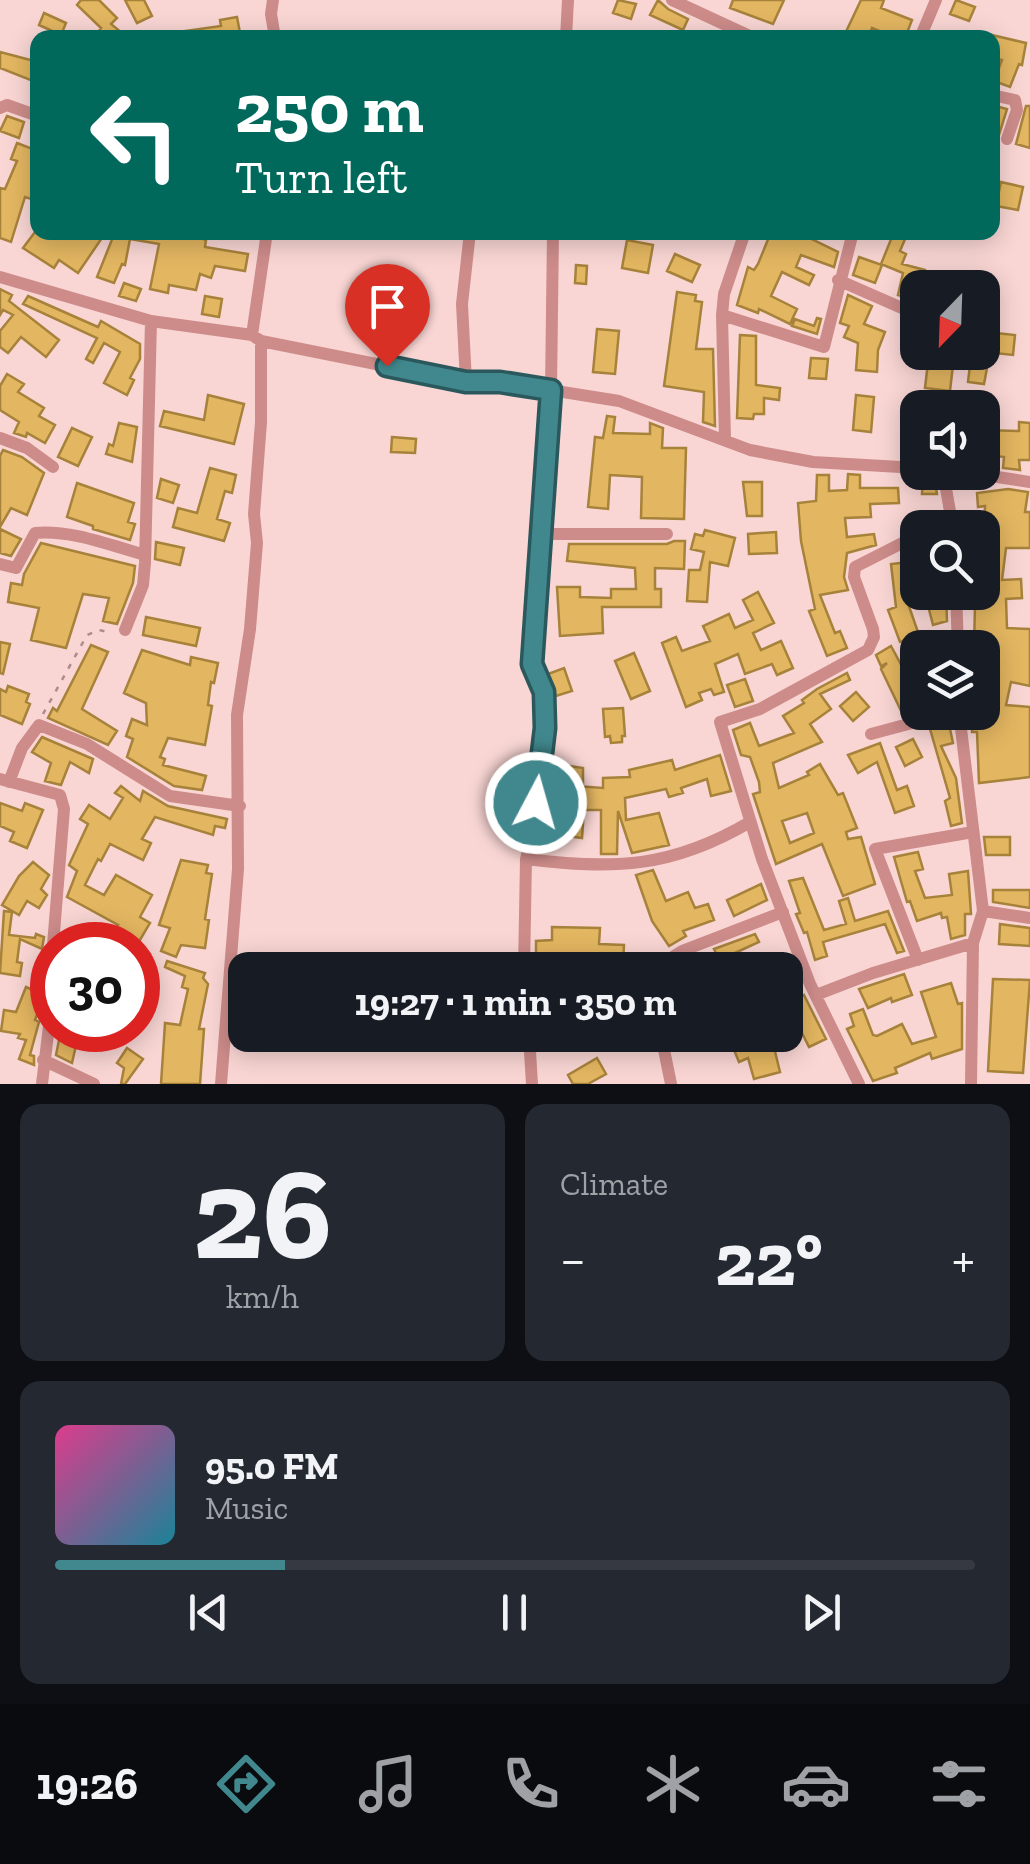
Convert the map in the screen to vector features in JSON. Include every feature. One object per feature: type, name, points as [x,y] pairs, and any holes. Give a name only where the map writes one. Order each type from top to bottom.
[{"type":"street","points":[[273,0],[273,30]]},
{"type":"street","points":[[566,30],[568,0]]},
{"type":"street","points":[[672,0],[737,30]]},
{"type":"street","points":[[923,30],[936,0]]},
{"type":"street","points":[[1000,97],[1015,100],[1008,139]]},
{"type":"street","points":[[0,108],[7,104],[30,113]]},
{"type":"street","points":[[221,1084],[238,869],[238,715],[257,543],[254,514],[261,422],[257,338],[265,240]]},
{"type":"street","points":[[466,382],[462,304],[469,240]]},
{"type":"street","points":[[524,952],[526,859],[534,825],[545,728],[544,692],[532,664],[551,390],[552,240]]},
{"type":"street","points":[[725,440],[722,315],[724,294],[742,240]]},
{"type":"street","points":[[722,315],[824,347],[850,240]]},
{"type":"street","points":[[0,277],[151,322],[257,338],[466,382],[500,382],[619,401],[750,450],[814,462],[900,467]]},
{"type":"street","points":[[838,280],[900,308]]},
{"type":"street","points":[[125,630],[142,585],[145,554],[151,322]]},
{"type":"street","points":[[0,438],[27,448],[53,467]]},
{"type":"street","points":[[1000,477],[1030,482]]},
{"type":"street","points":[[2,567],[16,568],[35,533],[71,534],[145,554]]},
{"type":"street","points":[[541,534],[667,534]]},
{"type":"street","points":[[859,1084],[816,995],[783,912],[720,722],[760,709],[868,650],[873,629],[854,576],[855,567],[900,544]]},
{"type":"street","points":[[55,922],[64,809],[60,795],[4,780],[39,725],[87,744],[170,796],[240,806]]},
{"type":"street","points":[[871,734],[900,726]]},
{"type":"street","points":[[959,730],[982,911],[973,944],[971,1084]]},
{"type":"street","points":[[526,859],[634,866],[697,848],[750,822]]},
{"type":"street","points":[[918,960],[875,848],[973,832]]},
{"type":"street","points":[[982,911],[1030,918]]},
{"type":"street","points":[[680,952],[783,912]]},
{"type":"street","points":[[816,995],[973,944]]},
{"type":"street","points":[[42,1084],[44,1052]]},
{"type":"street","points":[[530,1052],[532,1084]]},
{"type":"street","points":[[664,1052],[671,1084]]},
{"type":"street","points":[[43,1060],[94,1084]]},
{"type":"path","points":[[39,725],[87,635],[100,630],[115,634],[125,630]]},
{"type":"building","points":[[81,0],[99,0],[117,18],[111,24],[118,30],[100,30],[77,5]]},
{"type":"building","points":[[125,0],[144,0],[152,16],[137,23]]},
{"type":"building","points":[[618,0],[636,4],[631,19],[613,13]]},
{"type":"building","points":[[658,0],[688,19],[683,30],[650,15]]},
{"type":"building","points":[[733,0],[784,0],[773,24],[730,8]]},
{"type":"building","points":[[861,0],[884,0],[881,8],[912,20],[908,30],[847,30]]},
{"type":"building","points":[[956,0],[975,7],[969,21],[950,14]]},
{"type":"building","points":[[44,13],[66,23],[63,30],[39,25]]},
{"type":"building","points":[[237,17],[239,30],[192,30],[221,26],[220,20]]},
{"type":"building","points":[[1000,37],[1026,43],[1022,65],[1019,64],[1010,87],[1000,83]]},
{"type":"building","points":[[0,52],[30,60],[30,80],[0,68]]},
{"type":"building","points":[[1026,106],[1030,106],[1030,148],[1016,144]]},
{"type":"building","points":[[1000,107],[1007,109],[1000,132]]},
{"type":"building","points":[[7,116],[24,122],[19,138],[0,131]]},
{"type":"building","points":[[17,143],[30,148],[30,199],[25,197],[11,242],[0,238],[0,188],[5,189],[17,161],[11,159]]},
{"type":"building","points":[[1001,182],[1023,187],[1018,210],[1000,207]]},
{"type":"building","points":[[30,239],[101,240],[78,273],[59,260],[54,268],[23,248]]},
{"type":"building","points":[[112,240],[130,240],[125,265],[122,264],[114,283],[97,277]]},
{"type":"building","points":[[136,240],[206,240],[205,247],[248,254],[245,271],[215,266],[211,278],[200,274],[196,290],[169,285],[168,293],[150,289],[159,244]]},
{"type":"building","points":[[627,240],[653,245],[648,273],[622,268]]},
{"type":"building","points":[[768,240],[813,240],[838,252],[834,267],[801,255],[796,267],[814,275],[809,285],[782,272],[771,296],[797,309],[790,324],[759,309],[758,313],[737,305],[748,267],[754,270]]},
{"type":"building","points":[[891,240],[905,240],[900,251],[906,254],[902,264],[925,270],[900,272],[881,264]]},
{"type":"building","points":[[675,254],[700,265],[692,282],[667,271]]},
{"type":"building","points":[[859,257],[882,265],[875,283],[853,275]]},
{"type":"building","points":[[576,265],[587,266],[586,284],[575,283]]},
{"type":"building","points":[[124,283],[141,289],[136,301],[119,296]]},
{"type":"building","points":[[0,289],[12,295],[9,301],[59,340],[46,357],[21,337],[8,353],[0,347],[0,331],[13,315],[3,310],[0,315]]},
{"type":"building","points":[[677,292],[696,295],[695,301],[702,302],[696,349],[713,349],[715,426],[703,422],[704,392],[664,386]]},
{"type":"building","points":[[848,295],[872,306],[864,324],[885,332],[878,350],[877,372],[856,370],[858,343],[844,337],[849,326],[840,323]]},
{"type":"building","points":[[28,296],[98,327],[101,321],[140,344],[140,359],[127,395],[104,383],[120,352],[104,343],[93,363],[86,359],[97,338],[23,304]]},
{"type":"building","points":[[205,296],[222,299],[219,317],[202,314]]},
{"type":"building","points":[[817,318],[821,319],[817,334],[792,326],[795,319],[814,326]]},
{"type":"building","points":[[597,329],[619,331],[615,374],[593,372]]},
{"type":"building","points":[[1000,333],[1015,335],[1013,355],[1000,354]]},
{"type":"building","points":[[740,335],[756,336],[756,385],[780,388],[779,400],[764,398],[764,414],[754,414],[753,419],[737,418]]},
{"type":"building","points":[[811,358],[828,359],[826,379],[809,378]]},
{"type":"building","points":[[927,370],[952,370],[950,390],[925,388]]},
{"type":"building","points":[[969,370],[987,370],[984,384],[968,382]]},
{"type":"building","points":[[7,374],[24,384],[18,392],[44,408],[39,416],[55,425],[45,443],[27,433],[26,437],[14,433],[19,422],[0,410],[0,386]]},
{"type":"building","points":[[208,395],[244,404],[234,444],[160,426],[164,411],[204,420]]},
{"type":"building","points":[[856,395],[874,397],[871,432],[853,430]]},
{"type":"building","points":[[607,416],[615,417],[613,433],[650,434],[650,423],[663,428],[662,448],[686,448],[684,519],[641,518],[642,477],[610,475],[608,509],[588,507],[595,437],[603,438]]},
{"type":"building","points":[[1019,422],[1030,423],[1030,460],[1019,460],[1020,470],[1003,468],[1000,430],[1019,431]]},
{"type":"building","points":[[119,423],[137,427],[132,462],[106,454],[109,444],[113,446]]},
{"type":"building","points":[[72,428],[92,437],[78,466],[58,457]]},
{"type":"building","points":[[392,437],[416,439],[415,453],[391,452]]},
{"type":"building","points":[[3,450],[22,457],[44,473],[27,515],[11,508],[0,527],[0,456]]},
{"type":"building","points":[[210,468],[236,475],[232,493],[225,491],[217,519],[230,523],[224,541],[173,527],[178,508],[197,513]]},
{"type":"building","points":[[848,474],[860,475],[860,488],[898,488],[899,503],[870,504],[871,517],[845,518],[847,537],[874,534],[876,545],[847,553],[844,577],[848,590],[820,595],[835,633],[840,631],[847,648],[827,656],[809,611],[815,609],[801,541],[798,503],[816,501],[817,475],[829,475],[829,491],[847,490]]},
{"type":"building","points":[[161,479],[179,485],[173,503],[157,498]]},
{"type":"building","points":[[743,482],[762,482],[762,516],[747,516]]},
{"type":"building","points":[[77,483],[134,503],[128,522],[135,524],[130,540],[67,517]]},
{"type":"building","points":[[1008,489],[1028,492],[1025,512],[1030,512],[1030,548],[1006,548],[1002,580],[1021,579],[1022,598],[1006,599],[1007,628],[1030,629],[1030,686],[1011,682],[1006,705],[1030,707],[1030,777],[979,783],[977,732],[972,730],[1000,730],[1000,630],[974,630],[975,610],[1000,610],[1000,510],[978,507],[977,493]]},
{"type":"building","points":[[0,529],[21,539],[11,556],[0,553]]},
{"type":"building","points":[[705,530],[735,538],[728,566],[710,562],[707,602],[687,601],[689,570],[700,570],[704,552],[691,549],[695,534],[703,536]]},
{"type":"building","points":[[776,532],[777,553],[749,554],[748,534]]},
{"type":"building","points":[[685,541],[684,569],[655,568],[655,589],[661,589],[661,607],[602,607],[603,633],[560,636],[557,587],[580,587],[580,597],[611,598],[611,589],[636,589],[635,568],[567,561],[569,544]]},
{"type":"building","points":[[156,542],[184,548],[180,565],[155,559]]},
{"type":"building","points":[[41,543],[135,566],[133,583],[117,624],[103,621],[109,598],[83,594],[66,648],[31,640],[39,608],[8,602],[11,583],[22,585]]},
{"type":"building","points":[[900,563],[900,610],[910,610],[917,630],[900,630],[900,642],[888,610],[896,607],[891,564]]},
{"type":"building","points":[[758,592],[774,623],[753,633],[761,650],[781,641],[793,668],[777,675],[772,664],[745,674],[738,654],[715,664],[724,692],[714,695],[711,689],[699,693],[702,700],[686,707],[662,643],[676,637],[682,651],[710,641],[703,626],[729,614],[735,628],[753,620],[743,600]]},
{"type":"building","points":[[929,610],[947,610],[947,621],[933,625]]},
{"type":"building","points":[[146,617],[200,628],[196,646],[143,635]]},
{"type":"building","points":[[0,642],[10,644],[3,674],[0,673]]},
{"type":"building","points":[[91,645],[108,652],[82,709],[117,731],[108,745],[48,718],[53,708],[57,711]]},
{"type":"building","points":[[891,646],[900,663],[900,709],[881,669],[887,663],[881,666],[876,655]]},
{"type":"building","points":[[142,650],[190,665],[191,657],[218,663],[214,683],[211,682],[208,705],[212,706],[205,745],[168,738],[160,757],[165,759],[163,765],[206,776],[202,790],[174,786],[127,757],[133,739],[126,736],[132,719],[147,725],[146,703],[124,693]]},
{"type":"building","points":[[634,653],[650,691],[631,699],[615,661]]},
{"type":"building","points":[[564,668],[572,691],[556,696],[548,674]]},
{"type":"building","points":[[847,673],[850,680],[820,694],[831,709],[810,724],[822,742],[773,763],[779,788],[809,775],[807,772],[820,764],[838,795],[843,793],[857,828],[846,832],[848,839],[861,837],[875,884],[843,896],[822,844],[776,864],[753,794],[760,792],[759,782],[750,757],[741,755],[733,730],[750,723],[759,746],[794,733],[783,716],[817,689]],"holes":[[[807,813],[814,833],[790,843],[782,821]]]},
{"type":"building","points":[[745,679],[753,701],[735,707],[727,685]]},
{"type":"building","points":[[8,686],[29,694],[26,702],[30,704],[22,724],[0,715],[0,689],[6,692]]},
{"type":"building","points":[[856,692],[869,707],[853,721],[840,706]]},
{"type":"building","points":[[623,708],[625,736],[622,742],[611,743],[610,736],[605,737],[603,709]]},
{"type":"building","points":[[930,730],[950,730],[953,743],[941,746],[956,778],[962,823],[951,826],[945,801],[950,798]]},
{"type":"building","points":[[42,737],[93,759],[89,773],[70,762],[61,785],[45,781],[51,763],[32,752]]},
{"type":"building","points":[[913,739],[922,757],[905,766],[896,747]]},
{"type":"building","points":[[880,743],[897,790],[907,786],[914,806],[895,813],[877,762],[858,773],[848,755]]},
{"type":"building","points":[[720,755],[731,791],[711,796],[707,779],[669,797],[666,789],[625,798],[626,820],[659,813],[669,845],[632,853],[618,811],[617,854],[601,854],[601,810],[584,810],[582,838],[574,837],[574,832],[557,835],[558,824],[544,823],[546,811],[575,814],[576,786],[603,788],[603,778],[630,777],[629,770],[672,760],[675,770]]},
{"type":"building","points":[[557,764],[583,768],[583,784],[556,782]]},
{"type":"building","points":[[121,786],[140,801],[143,791],[168,806],[227,819],[225,828],[215,826],[213,835],[155,817],[142,839],[151,843],[143,860],[110,844],[101,861],[98,859],[85,885],[104,895],[116,875],[152,895],[140,917],[148,922],[113,922],[67,897],[77,871],[69,865],[88,824],[80,819],[89,805],[110,819],[123,798],[115,793]]},
{"type":"building","points":[[0,803],[22,811],[25,803],[43,810],[27,848],[10,841],[14,832],[0,826]]},
{"type":"building","points":[[984,837],[1010,837],[1010,855],[986,855]]},
{"type":"building","points":[[918,852],[923,869],[915,871],[925,898],[952,895],[949,874],[968,871],[971,914],[965,914],[965,935],[951,939],[947,917],[942,918],[941,913],[917,921],[894,857]]},
{"type":"building","points":[[181,860],[208,865],[206,873],[212,874],[205,948],[181,945],[176,957],[161,951],[170,928],[160,922]]},
{"type":"building","points":[[33,862],[49,875],[41,889],[47,895],[39,908],[27,901],[19,915],[2,905],[19,876]]},
{"type":"building","points":[[653,870],[666,901],[688,892],[695,908],[708,904],[714,920],[683,931],[686,936],[669,946],[652,921],[636,875]]},
{"type":"building","points":[[803,878],[824,930],[846,924],[839,901],[848,898],[855,921],[888,911],[904,951],[897,953],[885,924],[823,942],[827,956],[815,960],[807,932],[804,933],[796,914],[800,913],[789,881]]},
{"type":"building","points":[[761,884],[767,900],[734,916],[727,900]]},
{"type":"building","points":[[993,890],[1030,890],[1030,908],[993,902]]},
{"type":"building","points":[[4,911],[12,912],[9,935],[30,937],[30,944],[20,939],[20,976],[0,973]]},
{"type":"building","points":[[1000,924],[1030,928],[1030,946],[999,944]]},
{"type":"building","points":[[552,927],[600,928],[599,944],[624,945],[624,952],[536,952],[536,941],[552,940]]},
{"type":"building","points":[[755,934],[759,942],[737,952],[714,949]]},
{"type":"building","points":[[167,961],[205,973],[203,978],[208,984],[199,1029],[204,1029],[200,1084],[161,1084],[165,1023],[180,1025],[188,989],[182,987],[185,976],[165,967]]},
{"type":"building","points":[[904,974],[912,995],[892,1002],[891,998],[868,1008],[859,989]]},
{"type":"building","points":[[993,979],[1030,980],[1023,1073],[988,1071]]},
{"type":"building","points":[[951,983],[958,1004],[962,1003],[962,1049],[932,1059],[930,1053],[895,1068],[897,1073],[873,1081],[847,1029],[854,1026],[850,1014],[863,1009],[873,1035],[902,1024],[912,1044],[936,1037],[921,992]]},
{"type":"building","points":[[26,987],[30,989],[30,1055],[34,1056],[34,1065],[19,1059],[26,1040],[18,1038],[20,1034],[1,1031],[4,1010],[16,1012]]},
{"type":"building","points":[[803,996],[826,1039],[809,1047],[803,1035]]},
{"type":"building","points":[[57,1052],[74,1052],[72,1063]]},
{"type":"building","points":[[124,1052],[143,1059],[125,1084],[121,1084],[124,1068],[117,1063]]},
{"type":"building","points":[[735,1052],[775,1052],[780,1072],[754,1079],[748,1058],[739,1062]]},
{"type":"building","points":[[597,1058],[606,1074],[588,1084],[573,1084],[568,1075]]},
{"type":"route","points":[[387,366],[466,382],[500,382],[551,390],[532,664],[544,692],[545,728],[536,803]]}]
